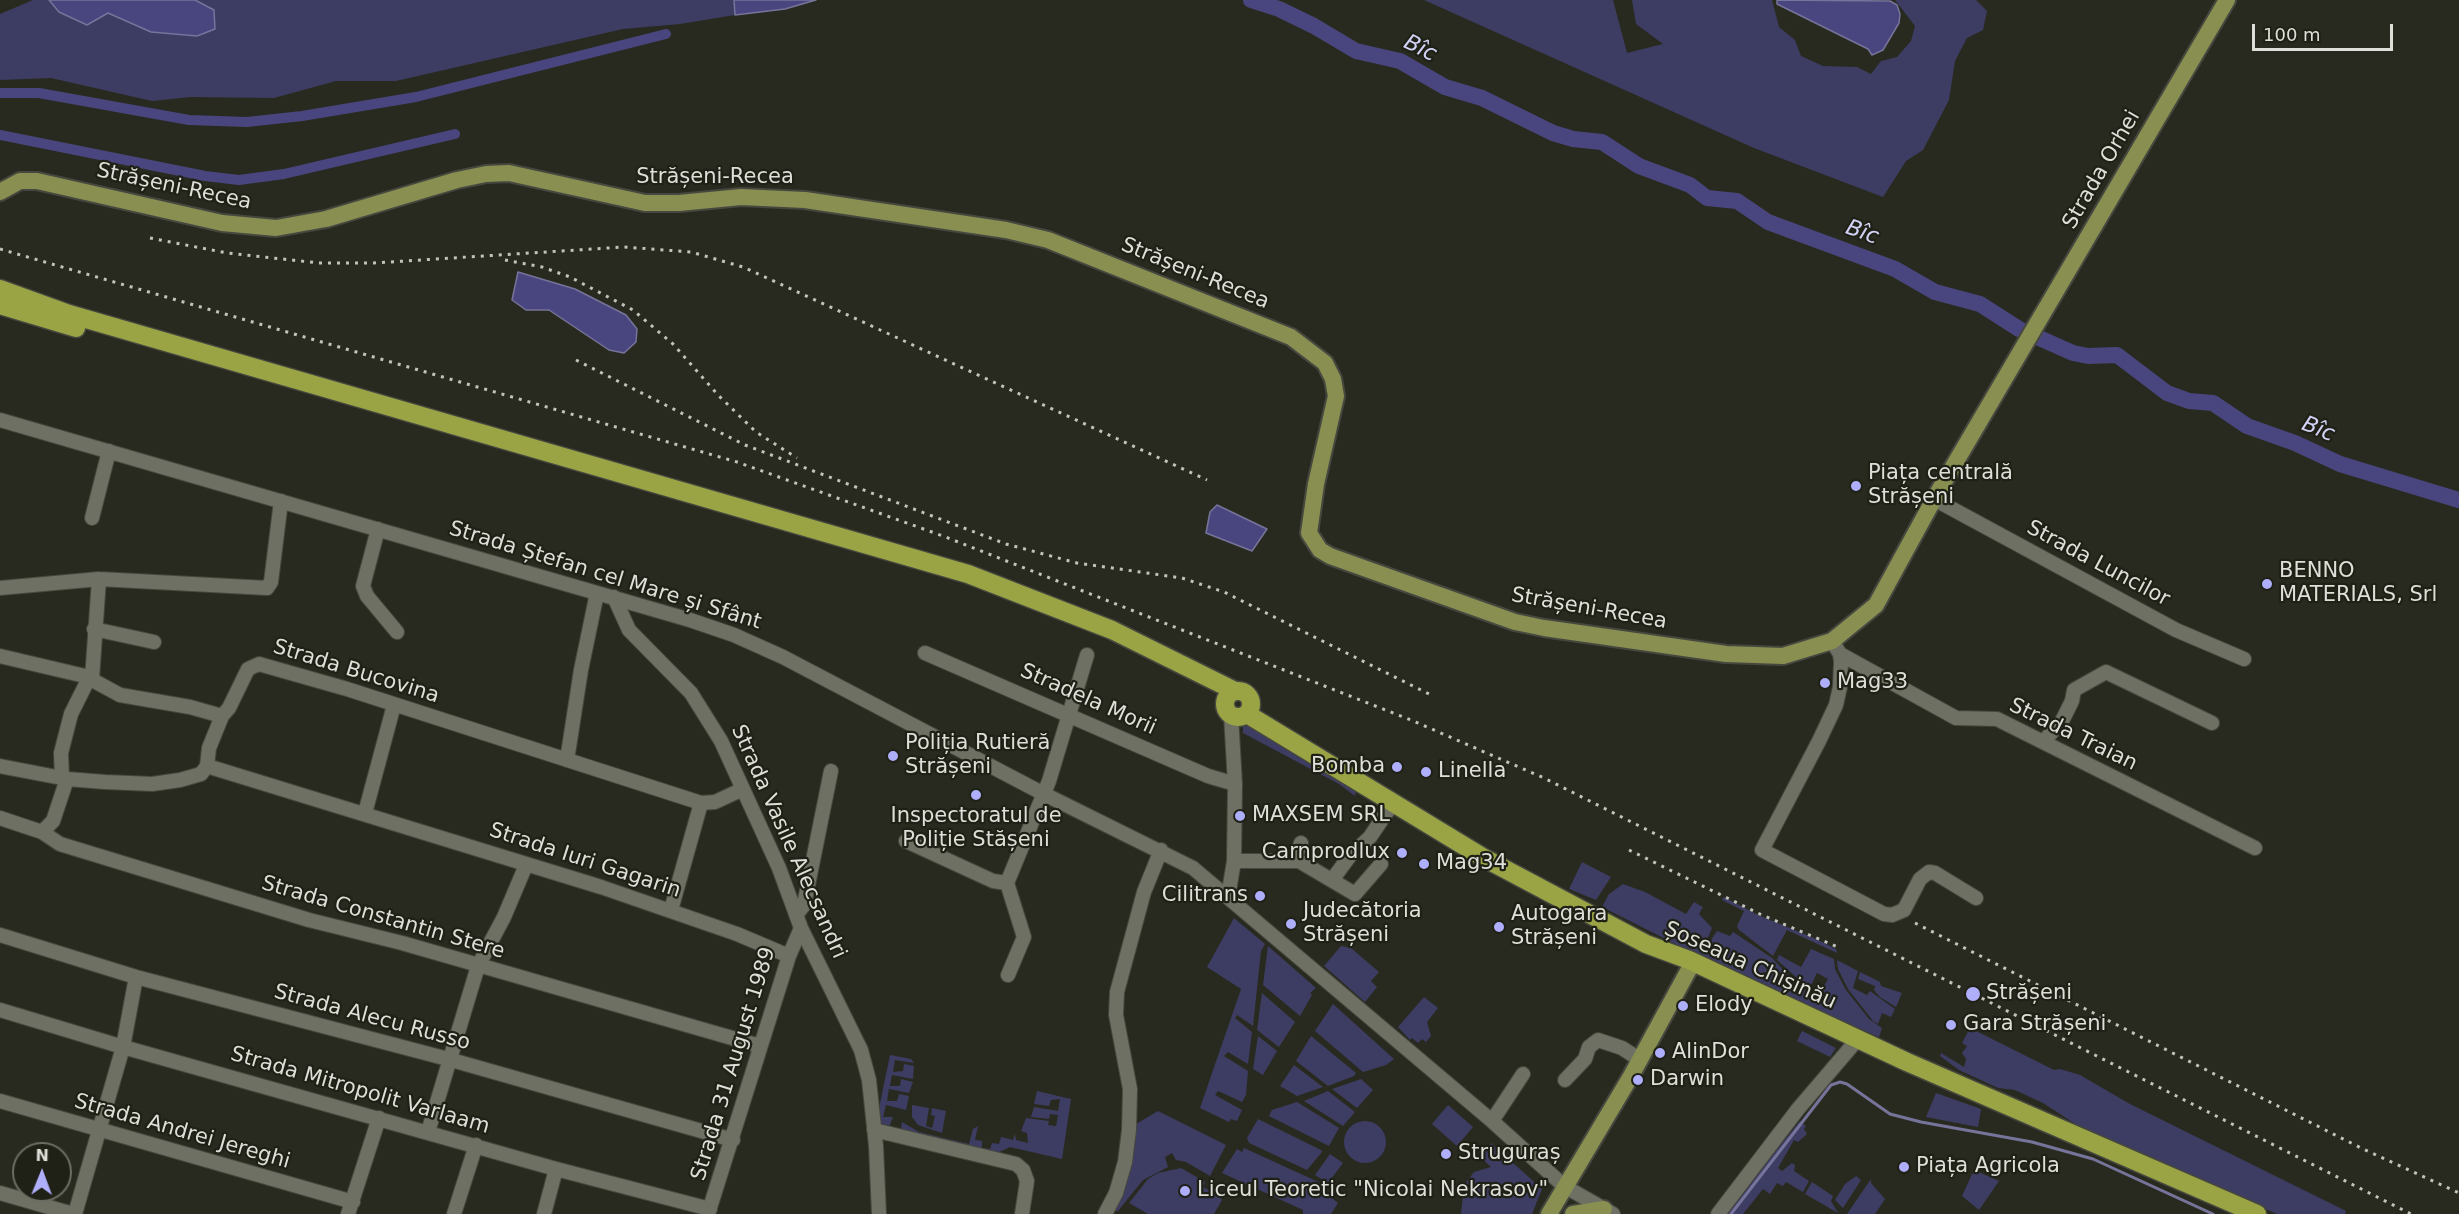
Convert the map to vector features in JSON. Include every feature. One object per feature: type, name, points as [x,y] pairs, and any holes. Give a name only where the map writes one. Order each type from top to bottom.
[{"type":"highway","points":[[0,289],[69,314],[968,574],[1112,630],[1204,676],[1238,704]]},
{"type":"highway","points":[[0,305],[587,474],[979,590],[1114,644],[1238,704],[1450,829],[1691,961]]},
{"type":"highway","name":"Șoseaua Chișinău","points":[[1238,704],[1393,803],[1543,891],[1646,944],[1691,961],[1857,1040],[2257,1214]]},
{"type":"main road","name":"Strada Orhei","points":[[2016,362],[2227,0]]},
{"type":"main road","name":"Strășeni-Recea","points":[[0,192],[20,181],[37,181],[222,223],[276,228],[326,219],[458,180],[486,174],[509,173],[645,203],[679,204],[741,197],[805,200],[1006,230],[1048,240],[1291,337],[1325,363],[1333,379],[1336,396],[1316,484],[1309,533],[1320,550],[1330,556],[1517,622],[1544,628],[1749,657],[1783,656],[1836,647],[1876,605],[2016,362]]},
{"type":"main road","points":[[1549,1214],[1639,1059],[1691,961]]},
{"type":"main road","points":[[1573,1214],[1608,1211]]},
{"type":"street","name":"Strada Ștefan cel Mare și Sfânt","points":[[0,420],[614,597],[690,620],[757,644],[1042,793],[1161,850],[1193,868],[1492,1121],[1564,1186],[1608,1211]]},
{"type":"street","points":[[92,518],[109,452]]},
{"type":"street","name":"Strada Luncilor","points":[[1935,500],[2175,630],[2244,659]]},
{"type":"street","points":[[0,588],[99,579],[267,588],[271,582],[281,501]]},
{"type":"street","points":[[378,529],[363,586],[367,596],[397,632]]},
{"type":"street","points":[[42,832],[53,821],[64,778],[61,753],[71,714],[90,679],[99,579]]},
{"type":"street","points":[[567,760],[581,670],[597,593]]},
{"type":"street","name":"Strada Vasile Alecsandri","points":[[614,597],[629,630],[691,693],[721,741],[779,868],[798,921],[861,1050],[869,1080],[879,1214]]},
{"type":"street","points":[[94,629],[154,642]]},
{"type":"street","name":"Strada Traian","points":[[1836,647],[1956,718],[1997,719],[2255,848]]},
{"type":"street","points":[[1836,647],[1840,687],[1829,720],[1762,850],[1884,914],[1892,915],[1904,910],[1920,879],[1929,872],[1935,873],[1976,898]]},
{"type":"street","name":"Stradela Morii","points":[[925,652],[1208,776],[1235,784]]},
{"type":"street","points":[[1008,975],[1024,937],[1007,883],[1042,793],[1049,781],[1087,655]]},
{"type":"street","points":[[0,656],[90,679],[120,695],[190,707],[222,716],[209,748],[207,766],[201,774],[152,784],[64,778],[0,766]]},
{"type":"street","name":"Strada Bucovina","points":[[222,716],[230,708],[248,669],[255,664],[286,671],[701,803]]},
{"type":"street","points":[[2043,742],[2062,721],[2072,701],[2074,690],[2106,672],[2212,723]]},
{"type":"street","points":[[1228,897],[1234,861],[1238,704]]},
{"type":"street","points":[[365,813],[394,705]]},
{"type":"street","name":"Strada Iuri Gagarin","points":[[207,766],[365,813],[671,910],[789,956]]},
{"type":"street","name":"Strada 31 August 1989","points":[[709,1211],[733,1140],[804,905],[831,771]]},
{"type":"street","points":[[671,910],[701,803],[716,802],[743,789]]},
{"type":"street","points":[[1332,880],[1349,857],[1370,837],[1393,803]]},
{"type":"street","name":"Strada Constantin Stere","points":[[0,818],[42,832],[60,844],[309,920],[760,1046]]},
{"type":"street","points":[[906,842],[993,881],[1007,883]]},
{"type":"street","points":[[1294,861],[1301,843]]},
{"type":"street","points":[[1105,1214],[1116,1193],[1122,1172],[1129,1130],[1130,1089],[1116,1015],[1118,992],[1144,892],[1161,850]]},
{"type":"street","points":[[1234,861],[1304,863],[1355,894],[1381,864]]},
{"type":"street","points":[[428,1132],[448,1059],[478,966],[504,917],[526,865]]},
{"type":"street","name":"Strada Alecu Russo","points":[[0,935],[136,977],[448,1059],[733,1140]]},
{"type":"street","points":[[0,1192],[74,1214],[123,1047],[136,977]]},
{"type":"street","name":"Strada Mitropolit Varlaam","points":[[0,1010],[123,1047],[709,1211]]},
{"type":"street","points":[[1565,1080],[1585,1059],[1589,1047],[1598,1040],[1622,1048],[1639,1059]]},
{"type":"street","points":[[1718,1214],[1792,1118],[1857,1040]]},
{"type":"street","points":[[1492,1121],[1523,1074]]},
{"type":"street","name":"Strada Andrei Jereghi","points":[[0,1101],[350,1208]]},
{"type":"street","points":[[350,1208],[379,1118]]},
{"type":"street","points":[[874,1130],[947,1145],[1016,1164],[1023,1170],[1027,1181],[1022,1214]]},
{"type":"street","points":[[454,1214],[476,1145]]},
{"type":"street","points":[[544,1214],[556,1169]]},
{"type":"shaded area","points":[[33,0],[49,0],[59,12],[108,13],[151,32],[214,10],[195,0],[734,0],[735,15],[680,24],[623,29],[396,81],[336,81],[274,98],[191,97],[152,101],[51,78],[0,80],[0,14]]},
{"type":"shaded area","points":[[49,0],[195,0],[214,10],[215,29],[197,36],[151,32],[108,13],[87,25],[59,12]]},
{"type":"shaded area","points":[[734,0],[816,0],[785,9],[735,15]]},
{"type":"shaded area","points":[[1424,0],[1613,0],[1627,53],[1663,44],[1636,24],[1632,0],[1772,0],[1779,27],[1795,40],[1801,56],[1823,66],[1857,67],[1871,74],[1881,61],[1897,57],[1911,41],[1915,26],[1895,0],[1976,0],[1987,11],[1983,30],[1967,38],[1955,61],[1949,100],[1923,150],[1906,161],[1883,197],[1754,148]]},
{"type":"shaded area","points":[[1777,0],[1890,1],[1897,5],[1900,14],[1899,23],[1883,50],[1872,55],[1868,49],[1777,4]]},
{"type":"shaded area","points":[[518,272],[575,289],[626,315],[637,329],[636,342],[624,353],[609,350],[549,310],[526,310],[512,300]]},
{"type":"shaded area","points":[[1217,505],[1267,529],[1252,551],[1206,533],[1210,512]]},
{"type":"shaded area","points":[[1249,724],[1356,790],[1355,796],[1339,784],[1243,733],[1243,726]]},
{"type":"shaded area","points":[[1582,862],[1611,877],[1596,900],[1569,889]]},
{"type":"shaded area","points":[[1623,884],[1645,892],[1686,914],[1694,902],[1703,907],[1699,914],[1712,928],[1706,942],[1709,943],[1717,931],[1730,936],[1733,932],[1772,958],[1800,987],[1817,997],[1828,979],[1817,973],[1809,989],[1777,960],[1779,955],[1801,967],[1811,949],[1834,959],[1835,969],[1846,990],[1869,1019],[1882,1028],[1879,1037],[1741,977],[1602,907],[1609,894]]},
{"type":"shaded area","points":[[1724,897],[1758,915],[1814,938],[1836,949],[1837,953],[1787,930],[1773,956],[1739,930],[1737,926],[1744,911],[1722,900]]},
{"type":"shaded area","points":[[1234,918],[1265,944],[1261,951],[1253,1026],[1237,1015],[1235,1018],[1252,1032],[1248,1064],[1228,1052],[1224,1056],[1248,1071],[1246,1095],[1242,1102],[1218,1091],[1215,1095],[1242,1110],[1237,1121],[1231,1119],[1229,1122],[1200,1108],[1241,989],[1207,967]]},
{"type":"shaded area","points":[[1268,946],[1316,988],[1310,993],[1312,995],[1300,1016],[1263,985]]},
{"type":"shaded area","points":[[1341,946],[1351,948],[1379,972],[1371,981],[1377,987],[1365,1002],[1324,966]]},
{"type":"shaded area","points":[[1837,960],[1858,971],[1853,988],[1867,995],[1870,991],[1895,1009],[1891,1017],[1882,1013],[1878,1024],[1873,1021],[1848,989],[1838,969]]},
{"type":"shaded area","points":[[1860,972],[1880,982],[1881,986],[1902,993],[1896,1007],[1880,997],[1874,990],[1875,986],[1858,979]]},
{"type":"shaded area","points":[[1262,993],[1295,1022],[1279,1047],[1257,1030]]},
{"type":"shaded area","points":[[1424,997],[1438,1008],[1427,1022],[1431,1036],[1426,1042],[1422,1039],[1418,1043],[1412,1038],[1410,1040],[1398,1027]]},
{"type":"shaded area","points":[[1333,1004],[1394,1059],[1386,1065],[1363,1072],[1315,1031]]},
{"type":"shaded area","points":[[1970,1028],[2054,1070],[2060,1069],[2080,1075],[2130,1104],[2346,1211],[2345,1214],[2277,1214],[2083,1129],[2043,1103],[2015,1090],[1998,1088],[1959,1070],[1940,1056],[1941,1053],[1964,1067],[1966,1059],[1962,1053],[1967,1046],[1962,1043]]},
{"type":"shaded area","points":[[1802,1031],[1836,1048],[1830,1057],[1797,1041]]},
{"type":"shaded area","points":[[1258,1036],[1277,1051],[1263,1075],[1253,1069]]},
{"type":"shaded area","points":[[1311,1036],[1356,1073],[1354,1076],[1328,1086],[1296,1061]]},
{"type":"shaded area","points":[[890,1055],[911,1059],[914,1063],[895,1060],[893,1072],[903,1071],[904,1064],[914,1066],[913,1079],[892,1075],[890,1086],[900,1086],[901,1079],[913,1082],[909,1093],[889,1089],[887,1101],[897,1101],[899,1094],[909,1096],[906,1110],[886,1105],[883,1117],[893,1117],[889,1127],[901,1129],[902,1122],[919,1132],[969,1144],[973,1129],[978,1126],[975,1140],[982,1141],[982,1148],[990,1149],[992,1143],[999,1144],[1001,1137],[1013,1140],[1015,1134],[1016,1140],[1028,1143],[1027,1133],[1021,1131],[1026,1118],[1049,1121],[1048,1125],[1056,1126],[1058,1115],[1050,1114],[1049,1119],[1031,1117],[1034,1107],[1058,1111],[1060,1099],[1051,1100],[1049,1106],[1034,1104],[1037,1091],[1071,1099],[1062,1159],[1010,1147],[995,1154],[884,1128],[877,1118]]},
{"type":"shaded area","points":[[1294,1065],[1323,1087],[1297,1096],[1280,1086]]},
{"type":"shaded area","points":[[1361,1079],[1373,1090],[1357,1108],[1332,1089]]},
{"type":"shaded area","points":[[1328,1091],[1355,1112],[1343,1126],[1304,1101]]},
{"type":"shaded area","points":[[1936,1093],[1981,1109],[1978,1127],[1926,1117]]},
{"type":"shaded area","points":[[1297,1102],[1339,1128],[1329,1146],[1269,1116],[1272,1110]]},
{"type":"shaded area","points":[[912,1105],[929,1108],[926,1126],[932,1128],[935,1116],[931,1115],[932,1108],[946,1111],[942,1133],[918,1125],[912,1117]]},
{"type":"shaded area","points":[[1448,1105],[1473,1127],[1457,1146],[1432,1124]]},
{"type":"shaded area","points":[[1158,1111],[1226,1145],[1210,1176],[1186,1162],[1176,1160],[1172,1153],[1165,1157],[1168,1167],[1143,1180],[1118,1211],[1115,1211],[1133,1130],[1136,1124]]},
{"type":"shaded area","points":[[1258,1119],[1322,1152],[1307,1170],[1249,1143],[1247,1138]]},
{"type":"shaded area","points":[[1365,1121],[1380,1127],[1386,1142],[1380,1157],[1365,1163],[1350,1157],[1344,1142],[1350,1127]]},
{"type":"shaded area","points":[[1800,1121],[1806,1126],[1804,1129],[1807,1134],[1798,1142],[1794,1140],[1778,1168],[1782,1171],[1792,1163],[1795,1165],[1794,1171],[1809,1181],[1803,1192],[1786,1182],[1783,1186],[1777,1183],[1770,1194],[1763,1189],[1743,1214],[1724,1214]]},
{"type":"shaded area","points":[[1491,1143],[1542,1189],[1532,1214],[1461,1214],[1464,1185],[1474,1172],[1491,1167],[1480,1157]]},
{"type":"shaded area","points":[[1244,1148],[1325,1185],[1322,1190],[1338,1203],[1331,1214],[1303,1214],[1303,1210],[1222,1173],[1237,1149],[1242,1152]]},
{"type":"shaded area","points":[[1330,1154],[1343,1163],[1328,1183],[1315,1175]]},
{"type":"shaded area","name":"Liceul Teoretic \"Nicolai Nekrasov\"","points":[[1181,1168],[1205,1182],[1203,1187],[1220,1196],[1222,1200],[1214,1214],[1148,1214],[1129,1203],[1148,1179],[1158,1173]]},
{"type":"shaded area","points":[[1974,1170],[1999,1181],[1979,1210],[1962,1196]]},
{"type":"shaded area","points":[[1856,1176],[1861,1180],[1843,1208],[1835,1200],[1845,1184]]},
{"type":"shaded area","points":[[1871,1179],[1871,1183],[1885,1199],[1875,1214],[1847,1214]]},
{"type":"shaded area","points":[[1812,1182],[1833,1196],[1831,1201],[1838,1213],[1805,1194]]},
{"type":"waterway","name":"Bîc","points":[[1251,0],[1279,9],[1314,26],[1356,51],[1400,61],[1445,87],[1482,98],[1553,133],[1573,139],[1602,142],[1639,166],[1690,185],[1707,198],[1737,201],[1768,222],[1895,269],[1935,292],[1980,304],[2019,329],[2073,353],[2088,356],[2117,355],[2167,393],[2189,401],[2213,403],[2247,426],[2295,443],[2340,464],[2459,500]]},
{"type":"waterway","points":[[0,93],[39,93],[189,120],[247,122],[302,116],[416,97],[666,34]]},
{"type":"waterway","points":[[0,135],[205,176],[239,180],[284,174],[455,134]]},
{"type":"waterway","points":[[1731,1214],[1831,1085],[1840,1082],[1847,1084],[1890,1114],[1921,1122],[2032,1142],[2093,1159],[2213,1214]]},
{"type":"railway","points":[[150,238],[227,253],[319,263],[374,263],[624,247],[691,252],[743,267],[1207,480]]},
{"type":"railway","points":[[0,249],[737,462],[943,536],[1411,720],[1544,778],[2411,1214]]},
{"type":"railway","points":[[505,260],[542,267],[570,277],[633,310],[673,344],[719,396],[756,432],[797,458]]},
{"type":"railway","points":[[576,360],[745,445],[1006,544],[1077,563],[1182,578],[1224,592],[1433,696]]},
{"type":"railway","points":[[1629,850],[1762,915],[1840,948]]},
{"type":"railway","points":[[1915,923],[2363,1149],[2459,1193]]},
{"type":"place","name":"Piața centrală Strășeni","points":[[1856,486]]},
{"type":"place","name":"BENNO MATERIALS, Srl","points":[[2267,584]]},
{"type":"place","name":"Mag33","points":[[1825,683]]},
{"type":"place","name":"Poliția Rutieră Strășeni","points":[[893,756]]},
{"type":"place","name":"Bomba","points":[[1397,767]]},
{"type":"place","name":"Linella","points":[[1426,772]]},
{"type":"place","name":"Inspectoratul de Poliție Stășeni","points":[[976,795]]},
{"type":"place","name":"MAXSEM SRL","points":[[1240,816]]},
{"type":"place","name":"Carnprodlux","points":[[1402,853]]},
{"type":"place","name":"Mag34","points":[[1424,864]]},
{"type":"place","name":"Cilitrans","points":[[1260,896]]},
{"type":"place","name":"Judecătoria Strășeni","points":[[1291,924]]},
{"type":"place","name":"Autogara Strășeni","points":[[1499,927]]},
{"type":"place","name":"Strășeni","points":[[1973,994]]},
{"type":"place","name":"Elody","points":[[1683,1006]]},
{"type":"place","name":"Gara Strășeni","points":[[1951,1025]]},
{"type":"place","name":"AlinDor","points":[[1660,1053]]},
{"type":"place","name":"Darwin","points":[[1638,1080]]},
{"type":"place","name":"Struguraș","points":[[1446,1154]]},
{"type":"place","name":"Piața Agricola","points":[[1904,1167]]},
{"type":"place","name":"Liceul Teoretic \"Nicolai Nekrasov\"","points":[[1185,1191]]}]
